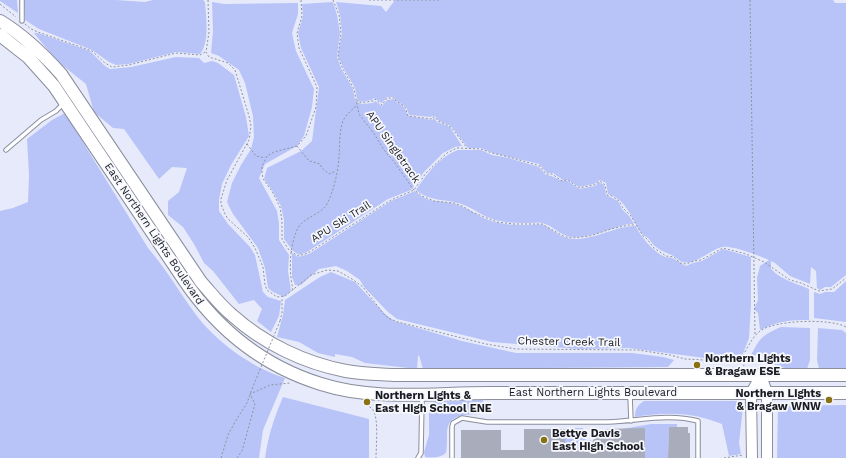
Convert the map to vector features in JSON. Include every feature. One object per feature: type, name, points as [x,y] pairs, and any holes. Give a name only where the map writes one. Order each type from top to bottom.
[{"type":"main road","name":"East Northern Lights Boulevard","points":[[0,21],[31,44],[61,74],[201,282],[213,296],[232,315],[248,328],[283,350],[302,358],[324,366],[346,371],[394,375],[846,375]]},
{"type":"main road","name":"East Northern Lights Boulevard","points":[[0,35],[28,57],[41,70],[66,102],[193,294],[220,325],[237,340],[266,360],[283,369],[321,384],[365,393],[846,393]]},
{"type":"main road","points":[[761,375],[767,393],[767,458]]},
{"type":"main road","points":[[749,456],[751,393],[761,375]]},
{"type":"lane","points":[[22,0],[22,21]]},
{"type":"lane","points":[[6,150],[41,120],[56,111],[66,102]]},
{"type":"lane","points":[[630,393],[630,421]]},
{"type":"lane","points":[[420,457],[422,394]]},
{"type":"lane","points":[[452,458],[453,423],[462,418],[487,422],[608,422],[655,418],[686,418],[698,421],[698,458]]},
{"type":"lane","points":[[447,458],[452,450]]},
{"type":"path","points":[[206,52],[209,32],[208,0]]},
{"type":"path","points":[[292,251],[282,239],[280,207],[272,191],[263,179],[262,166],[266,156],[274,152],[297,146],[306,136],[316,107],[317,87],[299,48],[297,33],[302,16],[301,0]]},
{"type":"path","name":"APU Singletrack","points":[[333,0],[339,15],[341,33],[338,57],[342,68],[354,89],[359,114],[414,190],[422,196],[434,201],[454,203],[497,222],[514,224],[542,224],[565,237],[572,238],[590,236],[611,229],[636,225]]},
{"type":"path","points":[[369,0],[441,0]]},
{"type":"path","points":[[750,0],[755,336]]},
{"type":"path","points":[[0,4],[31,29],[92,51],[112,68],[176,53],[200,55],[206,52]]},
{"type":"path","points":[[206,52],[212,58],[228,63],[235,70],[250,120],[250,134],[247,144],[226,180],[221,204],[228,219],[248,237],[255,248],[263,267],[267,290],[273,295],[282,297],[282,314],[280,321],[247,403],[228,435],[221,458]]},
{"type":"path","points":[[356,100],[360,103],[373,101],[375,99],[382,104],[387,98],[395,98],[395,100],[405,107],[408,116],[432,119],[434,117],[438,121],[451,126],[467,149]]},
{"type":"path","points":[[293,290],[290,276],[292,251],[297,230],[309,217],[324,209],[328,204],[339,160],[341,125],[346,116],[358,105]]},
{"type":"path","points":[[247,144],[256,156],[265,158]]},
{"type":"path","points":[[297,146],[309,161],[320,164],[329,174],[336,170]]},
{"type":"path","points":[[414,190],[426,173],[448,153],[457,148],[481,149],[540,166],[546,174],[552,174],[562,181],[568,180],[579,188],[594,185],[600,181],[605,185],[607,195],[612,196],[619,201],[623,208],[631,216],[643,236],[654,248],[666,256],[674,258],[680,263],[686,264],[701,260],[723,248],[754,257],[790,280],[819,291],[832,289],[846,278]]},
{"type":"path","name":"APU Ski Trail","points":[[292,251],[298,256],[308,253],[390,200],[414,190]]},
{"type":"path","name":"Chester Creek Trail","points":[[282,297],[288,295],[312,275],[327,270],[338,272],[352,279],[363,287],[388,318],[398,322],[506,348],[525,350],[638,350],[685,359],[723,361],[731,361],[742,357]]},
{"type":"path","points":[[744,368],[742,357],[755,336],[765,328],[788,322],[836,323],[846,327]]},
{"type":"path","points":[[250,394],[270,385],[294,382]]},
{"type":"path","points":[[237,458],[242,450],[255,404],[250,394]]},
{"type":"path","points":[[361,401],[372,408],[374,412],[376,421],[376,458]]},
{"type":"path","points":[[724,458],[749,456]]},
{"type":"shaded area","points":[[17,0],[18,13],[0,1]]},
{"type":"shaded area","points":[[24,0],[116,0],[145,2],[153,0],[203,0],[205,2],[206,22],[205,43],[200,54],[176,52],[129,64],[116,65],[92,50],[39,29],[25,20]]},
{"type":"shaded area","points":[[395,0],[833,0],[835,3],[846,3],[846,275],[831,287],[825,287],[820,290],[817,288],[816,271],[811,267],[810,284],[790,276],[771,261],[771,269],[775,273],[784,279],[809,289],[809,320],[784,322],[760,330],[758,313],[754,309],[758,300],[757,278],[760,266],[769,260],[746,251],[722,247],[690,262],[680,261],[676,257],[656,247],[643,235],[625,205],[615,197],[608,194],[606,183],[600,180],[594,184],[579,187],[568,180],[563,180],[553,173],[547,173],[539,164],[493,153],[481,148],[468,148],[451,126],[439,121],[435,116],[409,115],[406,107],[395,100],[395,97],[387,97],[382,103],[374,98],[372,100],[360,102],[357,99],[355,88],[338,56],[342,33],[340,15],[336,2],[381,6],[386,12]]},
{"type":"shaded area","points":[[212,2],[224,4],[298,3],[298,14],[292,33],[296,51],[314,89],[312,107],[304,136],[297,146],[265,164],[259,178],[277,211],[279,240],[289,255],[288,271],[291,291],[284,297],[268,288],[265,268],[258,248],[233,214],[227,202],[232,183],[251,149],[254,137],[253,116],[245,83],[239,70],[219,56],[211,53],[213,31]]},
{"type":"shaded area","points":[[333,2],[340,33],[337,57],[341,68],[353,89],[355,100],[360,104],[373,103],[375,101],[382,106],[387,100],[394,99],[404,107],[408,116],[432,120],[434,118],[437,122],[450,127],[462,146],[455,147],[443,153],[424,172],[411,190],[388,199],[307,252],[299,255],[293,251],[284,239],[284,220],[281,206],[264,179],[267,168],[301,151],[312,141],[319,87],[301,48],[298,33],[303,16],[302,4]]},
{"type":"shaded area","points":[[34,33],[38,33],[90,51],[110,69],[131,67],[176,57],[199,58],[204,63],[212,61],[218,63],[234,75],[246,117],[249,136],[231,165],[222,184],[219,200],[219,211],[228,224],[250,247],[255,255],[263,292],[268,297],[281,301],[279,316],[271,332],[257,321],[262,309],[254,300],[239,304],[213,271],[204,263],[183,227],[168,215],[168,201],[179,192],[187,168],[172,167],[159,179],[124,129],[113,128],[94,112],[86,84],[57,61]]},
{"type":"shaded area","points":[[65,113],[148,248],[200,320],[208,329],[238,355],[273,374],[285,378],[263,430],[259,458],[0,458],[0,211],[28,202],[29,175],[27,139],[52,120]]},
{"type":"shaded area","points":[[458,150],[481,150],[492,155],[509,158],[539,167],[546,175],[568,181],[579,189],[595,186],[599,182],[604,185],[606,195],[618,201],[622,209],[630,217],[634,224],[628,224],[586,236],[572,237],[564,235],[546,224],[515,223],[495,220],[464,205],[433,199],[416,190],[429,172],[439,162],[451,153]]},
{"type":"shaded area","points":[[415,191],[429,200],[461,206],[494,222],[514,225],[543,225],[569,239],[581,239],[620,228],[636,226],[644,239],[655,251],[664,257],[672,258],[686,266],[702,261],[723,249],[751,257],[749,338],[742,356],[728,358],[705,358],[628,348],[579,349],[492,342],[397,319],[388,312],[364,287],[360,280],[347,271],[336,266],[319,269],[301,285],[295,285],[292,277],[292,253],[298,257],[309,254],[391,201]]},
{"type":"shaded area","points":[[331,272],[355,282],[384,313],[394,321],[462,341],[516,353],[632,353],[674,360],[668,367],[423,369],[419,355],[417,369],[365,363],[352,357],[335,354],[335,357],[318,353],[299,342],[277,337],[283,315],[285,300],[320,277]]},
{"type":"shaded area","points":[[846,281],[846,322],[814,318],[814,292],[820,294],[825,292],[834,292]]},
{"type":"shaded area","points":[[781,327],[810,328],[810,360],[807,369],[785,368],[775,365],[768,355],[761,353],[750,357],[756,346],[765,335]]},
{"type":"shaded area","points":[[818,328],[842,330],[846,333],[846,370],[819,369],[817,360]]},
{"type":"shaded area","points":[[283,397],[369,419],[369,458],[265,458],[272,427]]},
{"type":"shaded area","points":[[483,399],[482,411],[479,414],[462,415],[453,419],[450,423],[448,427],[446,453],[436,457],[425,457],[424,452],[429,435],[429,408],[431,409],[432,404],[435,401]]},
{"type":"shaded area","points":[[644,401],[738,401],[743,407],[739,443],[741,454],[729,456],[722,424],[711,420],[679,414],[658,414],[635,417],[637,407]]},
{"type":"shaded area","points":[[846,405],[846,458],[777,458],[778,406]]},
{"type":"shaded area","points":[[651,424],[677,424],[677,427],[669,427],[668,458],[645,458],[622,429]]},
{"type":"shaded area","points":[[565,428],[583,428],[584,438],[586,440],[591,440],[592,446],[596,446],[596,450],[565,450]]},
{"type":"building","name":"Bettye Davis East High School","points":[[669,427],[688,427],[688,433],[690,433],[690,458],[668,458]]},
{"type":"building","name":"Bettye Davis East High School","points":[[645,428],[645,458],[461,458],[461,430],[501,430],[501,450],[524,450],[524,429],[565,429],[565,450],[591,450],[593,440],[599,436],[605,435],[605,429]]},
{"type":"place","name":"Northern Lights & Bragaw ESE","points":[[697,365]]},
{"type":"place","name":"Northern Lights & Bragaw WNW","points":[[829,400]]},
{"type":"place","name":"Northern Lights & East High School ENE","points":[[367,402]]},
{"type":"place","name":"Bettye Davis East High School","points":[[544,440]]}]
